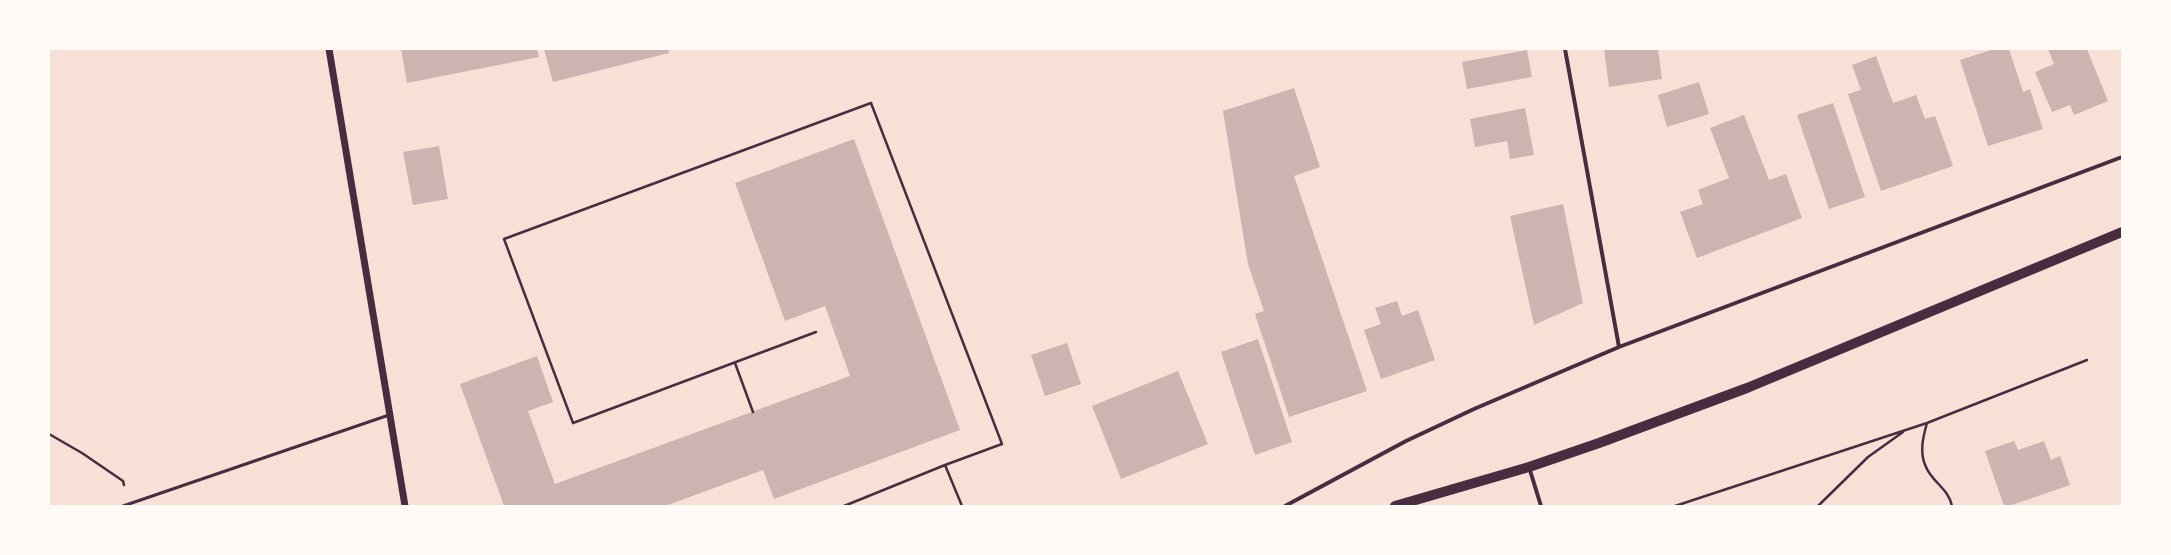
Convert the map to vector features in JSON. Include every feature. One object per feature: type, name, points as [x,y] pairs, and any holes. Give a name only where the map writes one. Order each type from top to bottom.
[{"type":"main road","points":[[1395,506],[1529,467],[1599,443],[1747,388],[2122,232]]},
{"type":"street","points":[[329,49],[405,506]]},
{"type":"street","points":[[1565,49],[1618,348]]},
{"type":"street","points":[[1285,506],[1406,441],[1474,409],[1618,348],[2122,157]]},
{"type":"street","points":[[1529,467],[1541,506]]},
{"type":"lane","points":[[123,506],[389,415]]},
{"type":"path","points":[[816,332],[573,423],[504,239],[871,103],[1002,444],[945,465],[844,506]]},
{"type":"path","points":[[1674,506],[1927,423],[2087,360]]},
{"type":"path","points":[[735,363],[753,412]]},
{"type":"path","points":[[1927,423],[1922,443],[1926,467],[1950,498],[1952,506]]},
{"type":"path","points":[[1818,506],[1868,457],[1906,430]]},
{"type":"path","points":[[49,434],[82,453],[123,481],[128,504]]},
{"type":"path","points":[[945,465],[962,506]]},
{"type":"building","points":[[401,49],[537,49],[539,57],[407,83]]},
{"type":"building","points":[[544,49],[668,49],[669,53],[553,82]]},
{"type":"building","points":[[1604,49],[1658,49],[1662,79],[1609,87]]},
{"type":"building","points":[[1994,49],[2009,49],[2023,92],[2030,89],[2043,129],[1988,146],[1960,60]]},
{"type":"building","points":[[2048,49],[2087,49],[2108,101],[2074,115],[2070,105],[2052,112],[2035,72],[2054,64]]},
{"type":"building","points":[[1527,50],[1532,77],[1467,89],[1462,62]]},
{"type":"building","points":[[1876,56],[1893,103],[1916,95],[1925,119],[1935,116],[1953,166],[1881,191],[1848,94],[1861,90],[1852,65]]},
{"type":"building","points":[[1699,82],[1709,114],[1667,127],[1658,95]]},
{"type":"building","points":[[1294,88],[1320,167],[1294,176],[1367,391],[1289,417],[1255,314],[1264,311],[1248,264],[1223,111]]},
{"type":"building","points":[[1833,103],[1865,197],[1829,209],[1797,115]]},
{"type":"building","points":[[1525,108],[1534,155],[1510,159],[1507,141],[1475,147],[1470,119]]},
{"type":"building","points":[[1744,115],[1769,180],[1786,174],[1802,218],[1697,258],[1680,212],[1703,204],[1698,190],[1729,178],[1710,128]]},
{"type":"building","points":[[854,139],[960,430],[774,499],[763,470],[665,506],[504,506],[460,384],[537,356],[553,402],[528,411],[555,484],[850,376],[825,306],[785,321],[735,183]]},
{"type":"building","points":[[439,146],[448,199],[413,205],[403,152]]},
{"type":"building","points":[[1563,204],[1583,303],[1534,325],[1510,216]]},
{"type":"building","points":[[1397,301],[1402,316],[1418,310],[1435,360],[1381,379],[1364,330],[1381,324],[1375,308]]},
{"type":"building","points":[[1258,339],[1292,442],[1255,455],[1221,352]]},
{"type":"building","points":[[1067,343],[1081,384],[1045,396],[1031,355]]},
{"type":"building","points":[[1178,371],[1208,444],[1121,479],[1092,406]]},
{"type":"building","points":[[2014,441],[2018,450],[2044,441],[2051,460],[2060,456],[2070,485],[2009,506],[2004,506],[1985,451]]}]
